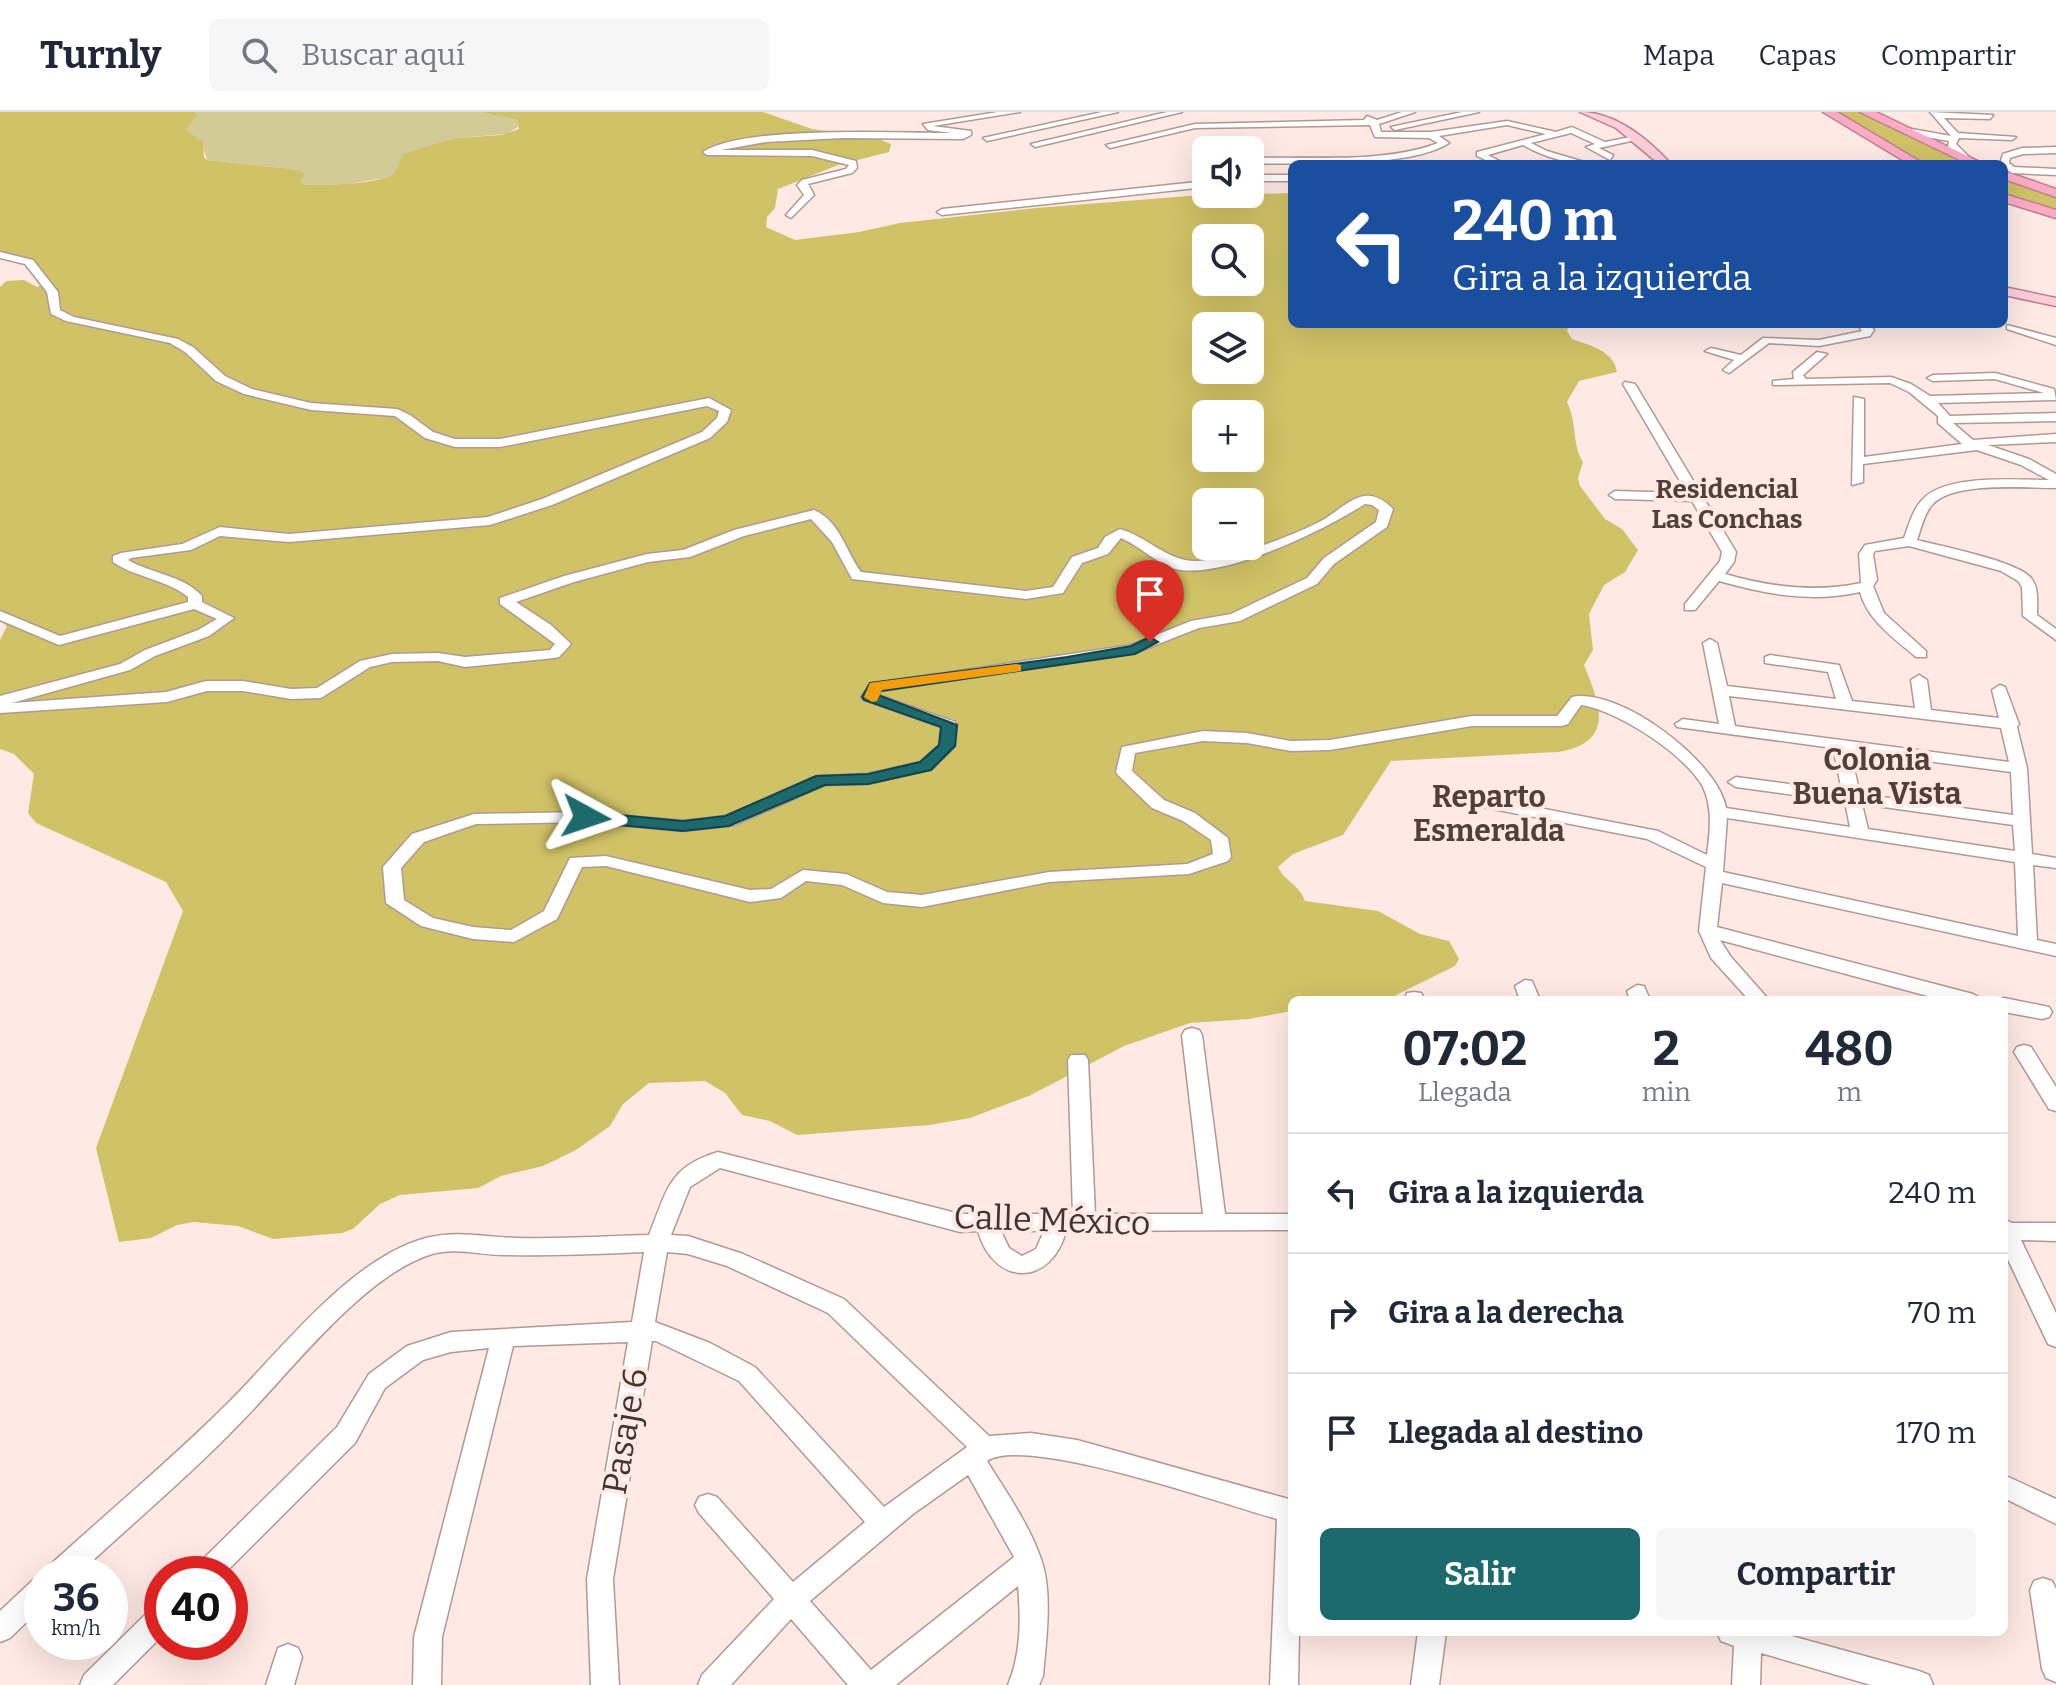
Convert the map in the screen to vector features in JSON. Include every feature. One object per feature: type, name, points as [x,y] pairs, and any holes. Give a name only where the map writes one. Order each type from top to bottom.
[{"type":"highway","points":[[1829,112],[1911,160]]},
{"type":"highway","points":[[1866,112],[1969,160]]},
{"type":"highway","points":[[2008,169],[2056,193]]},
{"type":"highway","points":[[2008,199],[2056,214]]},
{"type":"main road","points":[[1585,112],[1615,123],[1661,160]]},
{"type":"main road","points":[[2008,292],[2056,302]]},
{"type":"street","points":[[791,215],[810,193],[804,188],[805,182],[849,171],[853,163],[812,153],[707,152],[730,143],[766,139],[843,135],[957,137],[968,134],[931,128],[927,124],[1016,112]]},
{"type":"street","points":[[1075,112],[1158,145]]},
{"type":"street","points":[[987,138],[1114,112]]},
{"type":"street","points":[[1035,144],[1178,112]]},
{"type":"street","points":[[1353,112],[1374,125],[1378,135],[1431,135],[1507,123],[1556,134]]},
{"type":"street","points":[[1374,125],[1411,112]]},
{"type":"street","points":[[1110,145],[1198,126],[1374,125],[1475,112]]},
{"type":"street","points":[[1935,113],[1954,137]]},
{"type":"street","points":[[1935,113],[1990,117]]},
{"type":"street","points":[[1945,124],[2000,127]]},
{"type":"street","points":[[1493,160],[1480,154],[1574,131],[1603,144]]},
{"type":"street","points":[[1906,131],[1954,137],[2012,137]]},
{"type":"street","points":[[1264,160],[1384,155],[1435,148],[1445,143],[1431,135]]},
{"type":"street","points":[[1954,137],[1951,145],[1970,160]]},
{"type":"street","points":[[1610,157],[1590,147],[1636,139]]},
{"type":"street","points":[[1526,144],[1544,153],[1571,160]]},
{"type":"street","points":[[2006,160],[2006,156],[2014,153],[2056,150]]},
{"type":"street","points":[[2008,168],[2056,172]]},
{"type":"street","points":[[1264,170],[1288,171]]},
{"type":"street","points":[[1264,178],[1288,178]]},
{"type":"street","points":[[942,212],[1192,185]]},
{"type":"street","points":[[4,257],[29,262],[56,295],[55,312],[62,316],[100,330],[175,342],[226,382],[295,407],[397,413],[411,418],[426,434],[468,446],[500,443],[709,402],[725,410],[723,419],[706,435],[547,502],[490,521],[289,538],[227,531],[213,533],[187,546],[128,554],[118,559],[144,574],[186,587],[195,596],[195,604]]},
{"type":"street","points":[[2011,327],[2056,342]]},
{"type":"street","points":[[1729,370],[1767,340],[1819,343],[1866,334],[1869,330],[1867,328]]},
{"type":"street","points":[[2043,338],[2056,333]]},
{"type":"street","points":[[1711,351],[1743,359]]},
{"type":"street","points":[[1802,382],[1797,374],[1821,354]]},
{"type":"street","points":[[1933,378],[1995,376],[2056,394]]},
{"type":"street","points":[[1777,383],[1891,380],[1917,389],[1944,415],[1942,420]]},
{"type":"street","points":[[1629,384],[1729,552],[1727,562],[1690,607]]},
{"type":"street","points":[[1929,400],[2056,394]]},
{"type":"street","points":[[1857,482],[1858,399]]},
{"type":"street","points":[[1942,420],[2056,417]]},
{"type":"street","points":[[1942,420],[1972,444],[2025,462],[2056,481]]},
{"type":"street","points":[[1858,461],[1972,444],[2056,438]]},
{"type":"street","points":[[2025,462],[2056,461]]},
{"type":"street","points":[[1909,542],[1927,501],[1938,494],[1980,485],[2056,481]]},
{"type":"street","points":[[2036,484],[2056,494]]},
{"type":"street","points":[[1615,495],[1696,497]]},
{"type":"street","points":[[0,708],[167,697],[206,686],[265,688],[291,694],[321,693],[365,664],[392,658],[438,657],[465,662],[554,654],[564,644],[505,601],[569,579],[647,558],[685,554],[739,533],[814,514],[844,550],[846,565],[857,576],[1026,595],[1058,590],[1077,560],[1103,551],[1110,540],[1120,533],[1142,542],[1176,565],[1199,565],[1237,558],[1325,524],[1363,500],[1376,501],[1386,509],[1382,524],[1329,561],[1312,581],[1235,618],[1196,624],[1135,649],[876,687],[869,697],[949,725],[947,746],[926,766],[868,779],[822,780],[729,821],[683,826],[586,817],[474,819],[418,838],[392,867],[395,903],[427,922],[473,933],[514,936],[551,915],[576,862],[606,861],[750,896],[775,894],[803,875],[846,880],[883,897],[922,901],[1049,877],[1189,869],[1222,857],[1219,838],[1189,817],[1158,804],[1124,772],[1128,750],[1203,736],[1247,738],[1291,746],[1330,745],[1472,721],[1549,723],[1562,721],[1577,700],[1598,701],[1676,749],[1699,768],[1715,790],[1720,812],[1708,931],[1718,959],[1752,987],[1757,996]]},
{"type":"street","points":[[1921,654],[1873,608],[1868,598],[1866,586],[1870,580],[1866,554],[1870,548],[1909,542],[2016,573],[2029,587],[2030,616]]},
{"type":"street","points":[[1714,575],[1792,593],[1866,586]]},
{"type":"street","points":[[0,615],[17,619],[59,641],[195,604],[227,618],[213,632],[138,657],[125,667],[0,701]]},
{"type":"street","points":[[2030,616],[2056,616]]},
{"type":"street","points":[[2030,616],[2056,636]]},
{"type":"street","points":[[1710,643],[1728,729]]},
{"type":"street","points":[[1770,660],[1834,668],[1846,705]]},
{"type":"street","points":[[1919,680],[1924,714]]},
{"type":"street","points":[[1720,690],[2011,724]]},
{"type":"street","points":[[2000,690],[2011,724],[2019,768],[2028,942]]},
{"type":"street","points":[[1683,724],[2019,768]]},
{"type":"street","points":[[1840,744],[1855,798],[1860,833]]},
{"type":"street","points":[[1736,782],[2023,821]]},
{"type":"street","points":[[1452,796],[1652,835],[1714,871],[2056,950]]},
{"type":"street","points":[[1720,812],[2056,863]]},
{"type":"street","points":[[1708,931],[1782,947],[1907,987],[1953,996]]},
{"type":"street","points":[[2008,1006],[2042,1012]]},
{"type":"street","points":[[1192,1035],[1215,1223]]},
{"type":"street","points":[[2024,1052],[2056,1104]]},
{"type":"street","points":[[1078,1060],[1084,1224]]},
{"type":"street","name":"Calle México","points":[[681,1182],[718,1160],[960,1223],[1288,1222]]},
{"type":"street","name":"Pasaje 6","points":[[605,1685],[600,1579],[657,1243],[681,1182]]},
{"type":"street","points":[[987,1223],[990,1243],[1000,1255],[1008,1262],[1023,1265],[1046,1255],[1054,1244],[1057,1224]]},
{"type":"street","points":[[2008,1230],[2056,1232]]},
{"type":"street","points":[[2008,1236],[2056,1337]]},
{"type":"street","points":[[79,1556],[237,1410],[302,1338],[386,1265],[425,1247],[451,1241],[489,1246],[544,1247],[657,1243],[688,1245],[735,1260],[836,1306],[978,1453],[1029,1561],[1034,1615],[1029,1676],[1022,1685]]},
{"type":"street","points":[[224,1556],[346,1435],[377,1381],[415,1353],[451,1342],[504,1337],[658,1331],[747,1374],[884,1525]]},
{"type":"street","points":[[427,1685],[428,1637],[504,1337]]},
{"type":"street","points":[[712,1685],[790,1601],[904,1506],[978,1453],[999,1445],[1043,1444],[1065,1448],[1288,1511]]},
{"type":"street","points":[[2008,1488],[2056,1512]]},
{"type":"street","points":[[708,1505],[866,1685]]},
{"type":"street","points":[[874,1685],[1029,1561]]},
{"type":"street","points":[[1284,1685],[1288,1586]]},
{"type":"street","points":[[2043,1590],[2056,1669]]},
{"type":"street","points":[[0,1629],[24,1606]]},
{"type":"street","points":[[94,1685],[144,1635]]},
{"type":"street","points":[[1425,1685],[1431,1636]]},
{"type":"street","points":[[1742,1636],[1746,1685]]},
{"type":"street","points":[[1749,1636],[1919,1685]]},
{"type":"street","points":[[280,1685],[288,1657]]},
{"type":"shaded area","points":[[0,112],[195,112],[198,114],[186,130],[203,142],[207,160],[300,170],[305,174],[300,181],[303,185],[373,181],[394,174],[404,154],[455,138],[502,135],[519,129],[517,120],[477,112],[763,112],[812,129],[876,138],[891,144],[889,152],[838,165],[778,189],[775,208],[767,217],[766,227],[795,240],[900,223],[1189,196],[1192,196],[1192,208],[1264,208],[1264,194],[1288,193],[1288,328],[1568,328],[1572,339],[1600,350],[1615,365],[1617,372],[1579,381],[1567,402],[1577,449],[1583,462],[1578,478],[1580,486],[1605,519],[1622,529],[1638,550],[1625,572],[1604,585],[1589,614],[1593,650],[1584,665],[1598,707],[1596,731],[1589,740],[1558,752],[1391,761],[1343,835],[1293,854],[1278,867],[1305,901],[1378,911],[1420,934],[1449,941],[1459,959],[1455,966],[1394,996],[1288,996],[1288,1012],[1249,1019],[1190,1023],[1124,1046],[1029,1096],[970,1118],[930,1125],[797,1135],[770,1121],[742,1115],[725,1093],[705,1081],[649,1083],[623,1104],[610,1126],[576,1150],[543,1166],[501,1176],[478,1188],[400,1195],[380,1204],[353,1229],[342,1233],[273,1239],[238,1226],[194,1222],[177,1225],[151,1238],[119,1242],[96,1148],[183,911],[166,882],[36,823],[28,813],[34,774],[14,754],[0,749],[0,640],[7,626],[0,620],[0,287],[6,281],[24,280],[37,287],[45,282],[44,274],[35,264],[0,252]]},
{"type":"shaded area","points":[[195,112],[477,112],[517,120],[519,126],[507,134],[455,138],[423,149],[394,174],[383,178],[350,184],[303,185],[300,184],[299,170],[207,160],[201,141],[185,130],[198,114]]},
{"type":"shaded area","points":[[1834,112],[1860,112],[1965,160],[1916,160]]},
{"type":"shaded area","points":[[2008,178],[2056,196],[2056,211],[2008,197]]},
{"type":"slow traffic","points":[[872,697],[869,697],[876,687],[1016,668]]},
{"type":"district","name":"Residencial Las Conchas","points":[[1727,504]]},
{"type":"district","name":"Colonia Buena Vista","points":[[1877,777]]},
{"type":"district","name":"Reparto Esmeralda","points":[[1489,814]]},
{"type":"route","points":[[586,817],[683,826],[729,821],[822,780],[868,779],[926,766],[947,746],[949,725],[869,697],[876,687],[1067,661],[1135,649],[1150,642]]}]
